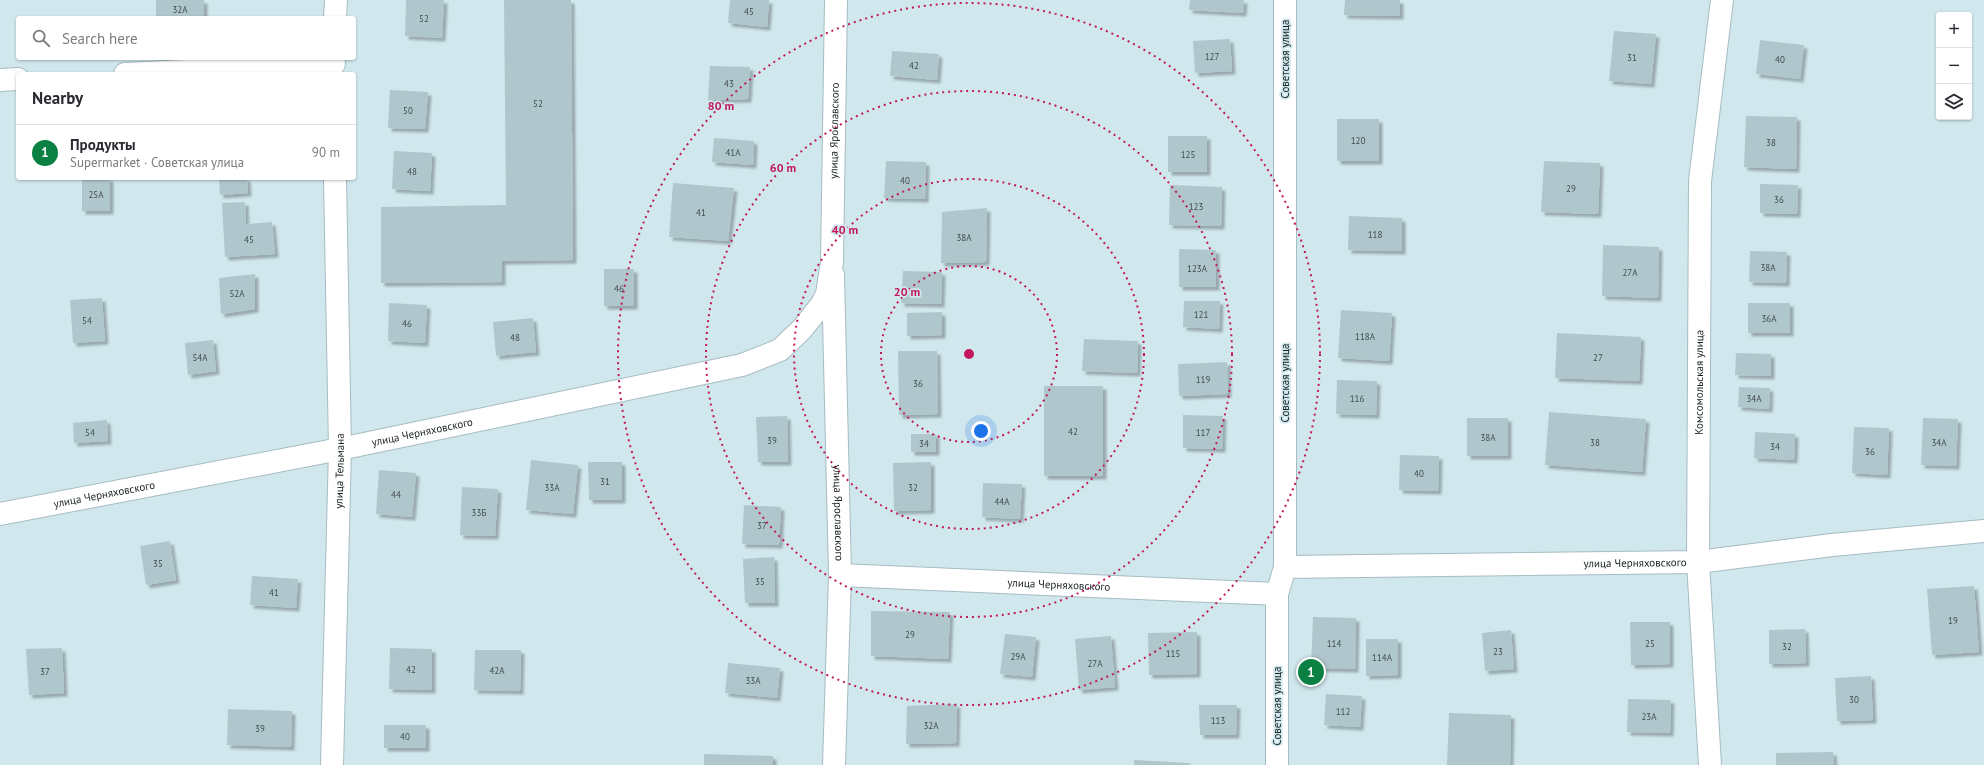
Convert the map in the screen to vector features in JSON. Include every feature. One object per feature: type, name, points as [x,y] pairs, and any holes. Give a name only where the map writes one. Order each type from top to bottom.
[{"type":"street","points":[[335,16],[336,0]]},
{"type":"street","name":"улица Ярославского","points":[[834,765],[840,575],[832,262],[836,0]]},
{"type":"street","name":"Советская улица","points":[[1277,765],[1277,594],[1285,567],[1285,0]]},
{"type":"street","name":"Комсомольская улица","points":[[1710,765],[1698,562],[1700,181],[1722,0]]},
{"type":"street","points":[[171,72],[334,65]]},
{"type":"street","points":[[0,80],[16,79]]},
{"type":"street","name":"улица Тельмана","points":[[332,765],[340,449],[335,180]]},
{"type":"street","name":"улица Ярославского","points":[[822,304],[827,294],[832,262]]},
{"type":"street","name":"улица Черняховского","points":[[0,514],[340,449],[742,365],[780,350],[802,329],[822,304]]},
{"type":"street","name":"улица Черняховского","points":[[1285,567],[1698,562],[1832,545],[1984,532]]},
{"type":"street","name":"улица Черняховского","points":[[840,575],[1277,594]]},
{"type":"building","points":[[156,0],[204,0],[204,16],[156,16]]},
{"type":"building","points":[[406,0],[444,0],[442,38],[405,36]]},
{"type":"building","points":[[504,0],[571,0],[573,260],[502,261],[502,282],[381,283],[381,207],[506,205]]},
{"type":"building","points":[[730,0],[769,0],[767,27],[728,23]]},
{"type":"building","points":[[1190,0],[1244,0],[1243,13],[1189,10]]},
{"type":"building","points":[[1345,0],[1400,0],[1400,16],[1344,15]]},
{"type":"building","points":[[1614,31],[1656,34],[1651,84],[1609,81]]},
{"type":"building","points":[[1230,39],[1232,71],[1195,73],[1193,41]]},
{"type":"building","points":[[1760,40],[1804,45],[1800,79],[1756,74]]},
{"type":"building","points":[[892,51],[939,54],[937,80],[890,76]]},
{"type":"building","points":[[710,66],[750,67],[748,99],[708,100]]},
{"type":"building","points":[[390,90],[428,92],[425,129],[388,128]]},
{"type":"building","points":[[1746,116],[1797,117],[1796,169],[1744,167]]},
{"type":"building","points":[[1337,119],[1379,119],[1379,161],[1337,161]]},
{"type":"building","points":[[1168,136],[1207,136],[1207,172],[1168,172]]},
{"type":"building","points":[[714,138],[754,141],[753,165],[712,162]]},
{"type":"building","points":[[394,151],[432,153],[430,191],[392,189]]},
{"type":"building","points":[[886,161],[926,162],[925,199],[884,198]]},
{"type":"building","points":[[1544,161],[1600,163],[1598,214],[1541,212]]},
{"type":"building","points":[[82,180],[110,180],[110,211],[82,211]]},
{"type":"building","points":[[219,180],[247,180],[248,193],[220,195]]},
{"type":"building","points":[[673,183],[734,188],[728,241],[669,237]]},
{"type":"building","points":[[1760,184],[1798,185],[1797,214],[1760,213]]},
{"type":"building","points":[[1170,185],[1222,187],[1221,226],[1169,225]]},
{"type":"building","points":[[245,202],[246,224],[272,222],[275,254],[225,257],[222,203]]},
{"type":"building","points":[[987,208],[986,262],[941,263],[942,212]]},
{"type":"building","points":[[1349,216],[1402,218],[1402,251],[1348,250]]},
{"type":"building","points":[[1603,245],[1659,247],[1658,298],[1602,296]]},
{"type":"building","points":[[1179,249],[1216,250],[1216,287],[1179,287]]},
{"type":"building","points":[[1750,251],[1787,252],[1786,283],[1749,282]]},
{"type":"building","points":[[604,269],[634,269],[634,306],[604,306]]},
{"type":"building","points":[[903,271],[942,272],[941,304],[901,303]]},
{"type":"building","points":[[255,274],[255,309],[221,314],[219,278]]},
{"type":"building","points":[[102,298],[105,341],[73,343],[70,300]]},
{"type":"building","points":[[1184,301],[1220,301],[1219,329],[1183,327]]},
{"type":"building","points":[[389,303],[427,305],[425,343],[388,341]]},
{"type":"building","points":[[1748,303],[1790,303],[1790,333],[1748,333]]},
{"type":"building","points":[[1341,310],[1392,313],[1389,361],[1338,358]]},
{"type":"building","points":[[942,312],[942,335],[907,336],[907,313]]},
{"type":"building","points":[[533,318],[536,352],[496,356],[493,322]]},
{"type":"building","points":[[1557,333],[1641,337],[1639,381],[1555,378]]},
{"type":"building","points":[[1084,339],[1138,341],[1137,373],[1082,371]]},
{"type":"building","points":[[213,340],[216,371],[188,375],[185,343]]},
{"type":"building","points":[[898,351],[937,351],[938,414],[899,415]]},
{"type":"building","points":[[1736,353],[1771,354],[1771,376],[1735,375]]},
{"type":"building","points":[[1227,362],[1228,394],[1179,396],[1178,364]]},
{"type":"building","points":[[1337,380],[1377,381],[1376,415],[1336,414]]},
{"type":"building","points":[[1044,386],[1103,386],[1103,476],[1044,476]]},
{"type":"building","points":[[1739,387],[1770,388],[1769,409],[1738,407]]},
{"type":"building","points":[[1549,412],[1646,419],[1642,472],[1545,465]]},
{"type":"building","points":[[1183,415],[1223,416],[1222,449],[1183,448]]},
{"type":"building","points":[[787,416],[788,462],[758,462],[756,417]]},
{"type":"building","points":[[1467,418],[1508,418],[1508,456],[1467,456]]},
{"type":"building","points":[[1923,418],[1958,419],[1956,466],[1921,465]]},
{"type":"building","points":[[107,420],[108,441],[74,443],[73,423]]},
{"type":"building","points":[[1854,427],[1889,428],[1887,475],[1852,473]]},
{"type":"building","points":[[1755,432],[1795,434],[1794,460],[1754,458]]},
{"type":"building","points":[[911,434],[936,434],[936,452],[911,452]]},
{"type":"building","points":[[1400,455],[1439,456],[1438,491],[1399,490]]},
{"type":"building","points":[[531,460],[578,465],[573,514],[526,510]]},
{"type":"building","points":[[588,462],[622,462],[622,500],[589,500]]},
{"type":"building","points":[[931,462],[931,510],[894,511],[893,463]]},
{"type":"building","points":[[379,470],[416,473],[412,517],[376,514]]},
{"type":"building","points":[[983,483],[1022,484],[1020,519],[982,517]]},
{"type":"building","points":[[462,487],[498,489],[495,536],[460,535]]},
{"type":"building","points":[[744,505],[781,507],[779,545],[742,544]]},
{"type":"building","points":[[170,541],[176,580],[146,585],[140,546]]},
{"type":"building","points":[[774,557],[775,603],[745,603],[743,559]]},
{"type":"building","points":[[252,576],[298,579],[296,608],[250,605]]},
{"type":"building","points":[[1974,586],[1979,652],[1932,655],[1927,589]]},
{"type":"building","points":[[871,611],[950,612],[948,659],[871,656]]},
{"type":"building","points":[[1313,617],[1356,618],[1355,669],[1311,668]]},
{"type":"building","points":[[1630,622],[1670,622],[1670,664],[1631,665]]},
{"type":"building","points":[[1805,629],[1806,663],[1769,664],[1769,630]]},
{"type":"building","points":[[1511,630],[1514,669],[1485,671],[1482,633]]},
{"type":"building","points":[[1197,632],[1197,674],[1149,675],[1148,633]]},
{"type":"building","points":[[1005,634],[1036,637],[1032,677],[1000,674]]},
{"type":"building","points":[[1111,636],[1115,687],[1079,690],[1075,639]]},
{"type":"building","points":[[1366,639],[1398,639],[1398,675],[1366,676]]},
{"type":"building","points":[[62,648],[64,693],[29,695],[26,649]]},
{"type":"building","points":[[390,648],[432,649],[432,690],[389,689]]},
{"type":"building","points":[[475,650],[521,650],[520,691],[474,690]]},
{"type":"building","points":[[728,663],[780,668],[777,698],[725,693]]},
{"type":"building","points":[[1871,676],[1873,720],[1837,721],[1835,678]]},
{"type":"building","points":[[1326,694],[1362,696],[1360,727],[1324,725]]},
{"type":"building","points":[[1628,699],[1671,700],[1670,733],[1627,732]]},
{"type":"building","points":[[957,704],[956,743],[906,744],[907,706]]},
{"type":"building","points":[[1199,705],[1237,705],[1236,735],[1200,735]]},
{"type":"building","points":[[228,709],[292,711],[291,747],[227,745]]},
{"type":"building","points":[[1449,713],[1511,715],[1510,765],[1447,765]]},
{"type":"building","points":[[384,725],[426,725],[426,748],[384,748]]},
{"type":"building","points":[[1833,752],[1834,765],[1776,765],[1776,753]]},
{"type":"building","points":[[704,754],[773,756],[773,765],[704,765]]},
{"type":"building","points":[[1134,760],[1190,763],[1190,765],[1134,765]]},
{"type":"place","name":"Продукты","points":[[1311,672]]}]
